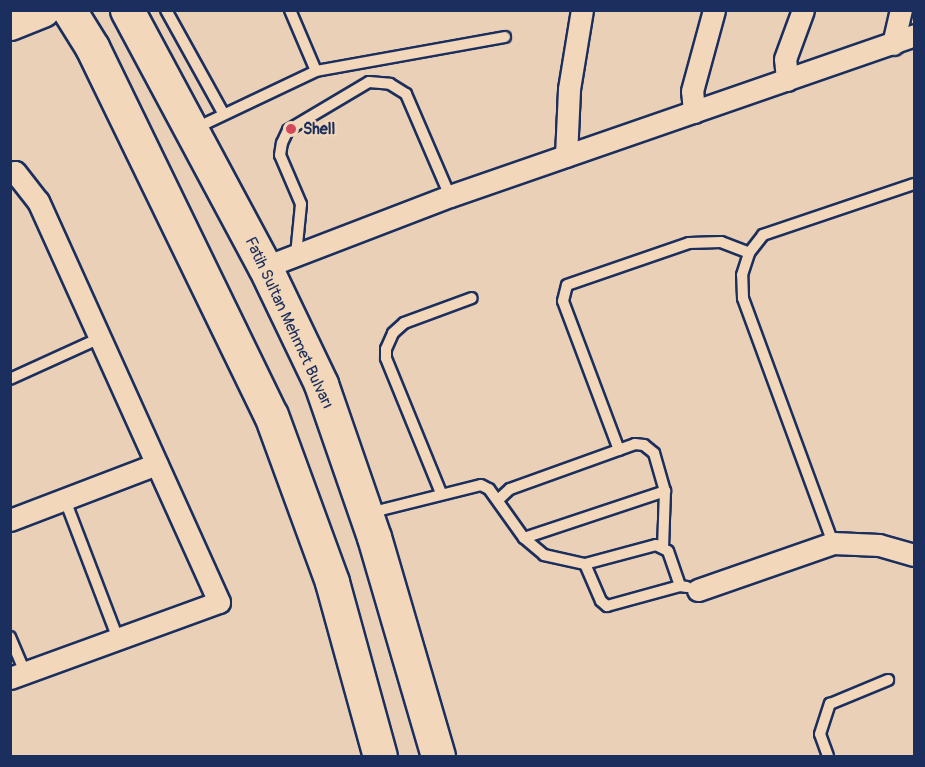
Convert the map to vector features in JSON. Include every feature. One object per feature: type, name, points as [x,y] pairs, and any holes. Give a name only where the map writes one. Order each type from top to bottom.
[{"type":"highway","points":[[10,23],[43,10]]},
{"type":"highway","points":[[69,10],[97,57],[271,415],[332,582],[380,756]]},
{"type":"highway","name":"Fatih Sultan Mehmet Bulvarı","points":[[128,10],[265,267],[321,384],[366,514],[438,756]]},
{"type":"street","points":[[566,156],[569,89],[582,10]]},
{"type":"street","points":[[694,112],[692,91],[714,10]]},
{"type":"street","points":[[787,80],[785,59],[803,10]]},
{"type":"street","points":[[893,44],[901,10]]},
{"type":"street","points":[[265,267],[450,196],[915,35]]},
{"type":"street","points":[[10,174],[15,172],[38,201],[219,602],[18,675]]},
{"type":"street","points":[[10,520],[157,464]]},
{"type":"street","points":[[689,588],[833,543],[879,545],[915,555]]},
{"type":"lane","points":[[166,10],[223,113]]},
{"type":"lane","points":[[290,10],[316,71]]},
{"type":"lane","points":[[193,129],[316,71],[505,37]]},
{"type":"lane","points":[[296,255],[301,204],[280,155],[282,143],[288,130],[369,82],[390,84],[406,94],[450,196]]},
{"type":"lane","points":[[833,543],[743,298],[742,275],[749,253],[763,235],[915,184]]},
{"type":"lane","points":[[619,450],[563,301],[567,285],[689,243],[721,242],[749,253]]},
{"type":"lane","points":[[441,493],[386,358],[386,349],[393,333],[404,323],[472,298]]},
{"type":"lane","points":[[10,379],[100,338]]},
{"type":"lane","points":[[498,500],[510,489],[640,444],[652,450],[664,491],[663,547]]},
{"type":"lane","points":[[366,514],[475,484],[489,489],[524,538],[543,555],[585,564],[645,545],[663,547],[668,551],[689,588],[607,606],[600,601],[585,564]]},
{"type":"lane","points":[[524,538],[664,491]]},
{"type":"lane","points":[[65,500],[118,639]]},
{"type":"lane","points":[[10,637],[18,675]]},
{"type":"lane","points":[[828,756],[820,734],[830,704],[888,680]]},
{"type":"place","name":"Shell","points":[[291,129]]}]
